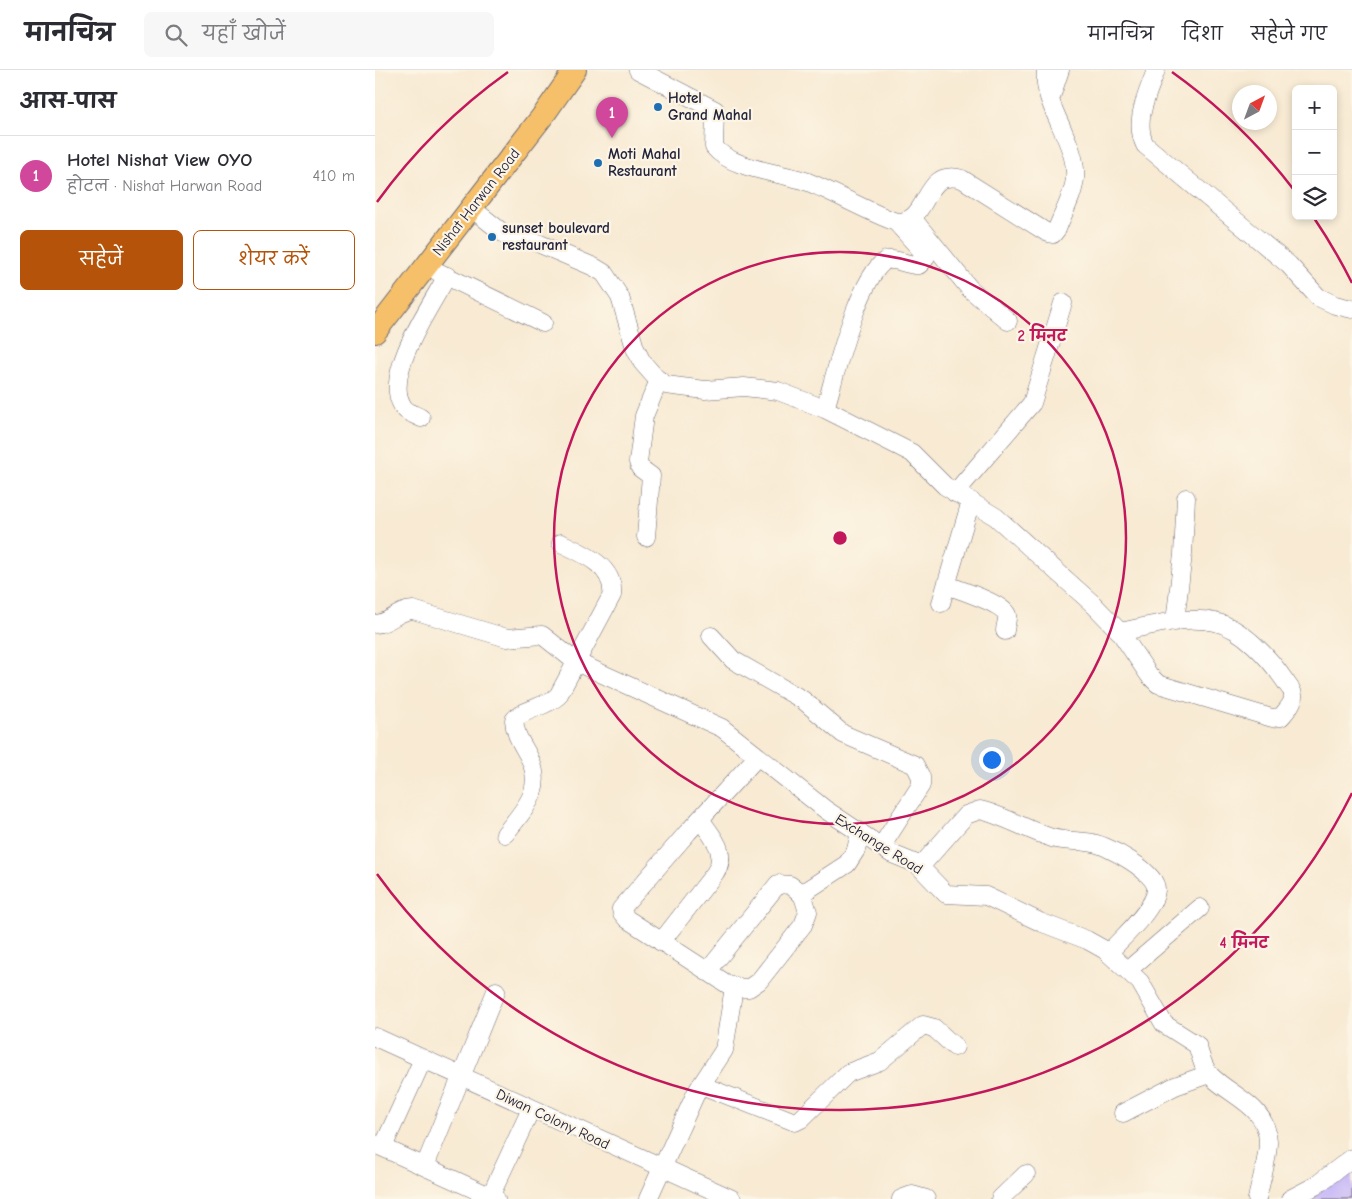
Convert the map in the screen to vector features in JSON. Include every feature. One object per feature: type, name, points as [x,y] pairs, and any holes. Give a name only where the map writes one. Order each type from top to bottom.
[{"type":"main road","name":"Nishat Harwan Road","points":[[375,332],[545,114],[575,70]]},
{"type":"street","points":[[638,70],[715,110],[713,142],[718,151],[763,172],[807,182],[904,220],[969,289],[1008,321]]},
{"type":"street","points":[[904,220],[937,182],[948,176],[962,179],[1046,232],[1053,234],[1057,229],[1075,177],[1073,159],[1045,84],[1046,70]]},
{"type":"street","points":[[1051,98],[1060,70]]},
{"type":"street","points":[[1156,70],[1141,119],[1141,137],[1145,145],[1289,265],[1317,297],[1335,305],[1352,309]]},
{"type":"street","points":[[471,207],[503,233],[540,244],[604,273],[620,297],[635,348],[642,362],[659,380],[675,388],[705,390],[745,387],[770,389],[794,396],[825,409],[912,453],[955,493],[971,501],[1006,525],[1120,632],[1149,675],[1158,684],[1272,718],[1283,715],[1292,702],[1293,696],[1273,664],[1261,650],[1216,622],[1175,622],[1120,632]]},
{"type":"street","points":[[825,409],[859,302],[874,273],[886,260],[897,260],[919,265],[925,259],[904,220]]},
{"type":"street","points":[[426,266],[543,322]]},
{"type":"street","points":[[421,418],[402,406],[399,399],[398,378],[406,352],[447,276]]},
{"type":"street","points":[[955,493],[1032,403],[1063,302]]},
{"type":"street","points":[[646,537],[651,476],[640,468],[638,462],[644,416],[659,380]]},
{"type":"street","points":[[1175,622],[1183,554],[1186,498]]},
{"type":"street","points":[[941,603],[971,501]]},
{"type":"street","points":[[505,834],[531,797],[536,782],[530,760],[515,734],[514,720],[519,715],[550,703],[558,696],[613,590],[600,565],[592,558],[561,543]]},
{"type":"street","points":[[947,585],[981,598],[1005,611],[1007,616],[1005,631]]},
{"type":"street","name":"Exchange Road","points":[[375,624],[384,622],[402,611],[421,610],[507,638],[532,634],[542,635],[576,662],[712,723],[826,810],[881,847],[920,867],[946,894],[986,896],[1040,922],[1087,940],[1109,953],[1128,970],[1147,992],[1164,1024],[1197,1045],[1201,1059],[1209,1074],[1245,1101],[1265,1125],[1267,1150],[1257,1199]]},
{"type":"street","points":[[711,636],[733,660],[803,700],[843,734],[915,765],[921,777],[921,785],[881,847]]},
{"type":"street","points":[[707,972],[777,884],[790,885],[801,894],[808,912],[803,925],[753,986],[743,988],[734,987],[707,972],[627,918],[621,909],[700,819],[757,758]]},
{"type":"street","points":[[920,867],[966,815],[980,810],[1051,837],[1070,842],[1095,843],[1107,848],[1145,871],[1155,882],[1156,888],[1147,909],[1109,953]]},
{"type":"street","points":[[661,942],[715,873],[722,861],[719,849],[700,819]]},
{"type":"street","points":[[801,894],[847,864],[856,850],[859,832]]},
{"type":"street","points":[[1128,970],[1200,908]]},
{"type":"street","points":[[648,1199],[701,1085],[724,1050],[734,987]]},
{"type":"street","points":[[425,1166],[496,991]]},
{"type":"street","points":[[701,1085],[795,1122],[801,1119],[848,1073],[880,1061],[923,1025],[934,1028],[955,1047]]},
{"type":"street","name":"Diwan Colony Road","points":[[375,1037],[732,1199]]},
{"type":"street","points":[[423,1059],[379,1146],[492,1198],[531,1109]]},
{"type":"street","points":[[1123,1113],[1175,1086],[1209,1074]]},
{"type":"street","points":[[1290,1199],[1315,1186],[1352,1158]]},
{"type":"street","points":[[1000,1199],[1026,1174]]},
{"type":"street","points":[[901,1199],[912,1195],[926,1199]]},
{"type":"building","points":[[1352,1160],[1352,1199],[1309,1199]]},
{"type":"place","name":"Hotel Grand Mahal","points":[[658,107]]},
{"type":"place","name":"Hotel Nishat View OYO","points":[[612,138]]},
{"type":"place","name":"Moti Mahal Restaurant","points":[[598,163]]},
{"type":"place","name":"sunset boulevard restaurant","points":[[492,237]]}]
